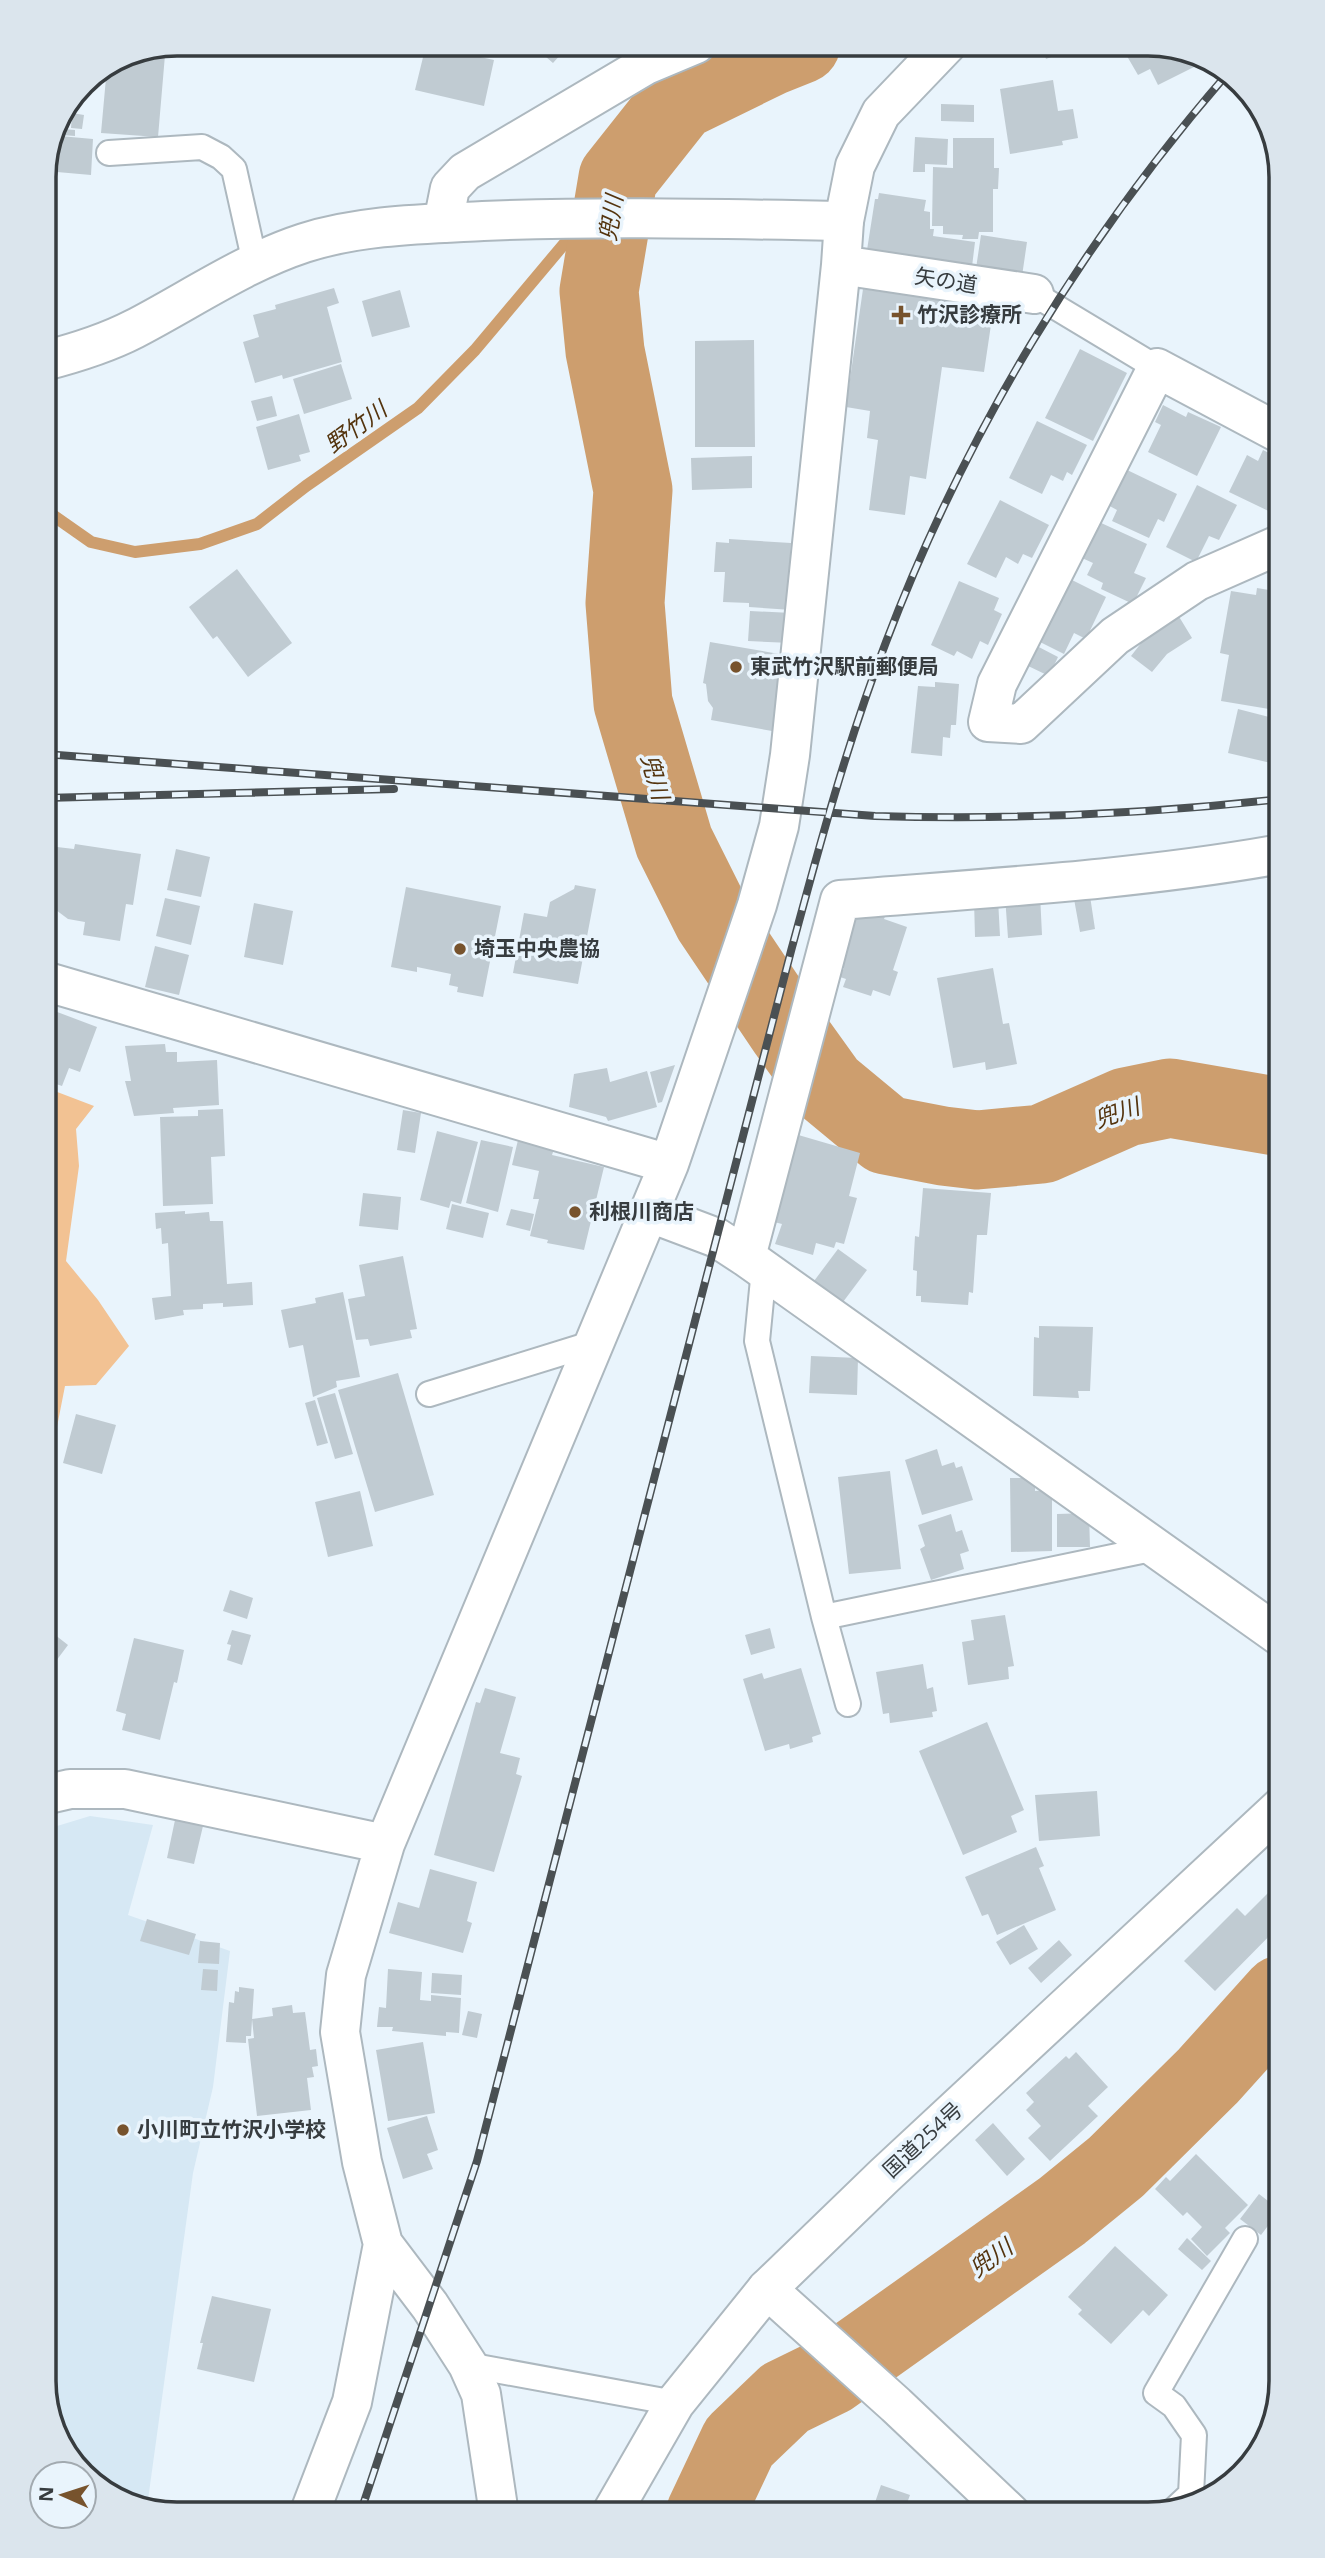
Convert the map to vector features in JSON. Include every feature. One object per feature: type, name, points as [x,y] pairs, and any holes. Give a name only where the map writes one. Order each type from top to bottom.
[{"type":"main road","points":[[443,223],[450,188],[465,172],[646,65],[667,56]]},
{"type":"main road","points":[[497,2502],[481,2394],[468,2365],[430,2306],[383,2244],[362,2162],[340,2032],[346,1975],[385,1844],[669,1164],[757,905],[779,826],[790,755],[844,221],[855,166],[881,113],[936,56]]},
{"type":"main road","points":[[56,358],[85,350],[133,330],[255,263],[304,243],[356,231],[530,219],[844,221]]},
{"type":"main road","name":"矢の道","points":[[841,265],[1034,294]]},
{"type":"main road","points":[[1269,429],[1157,368],[997,684],[988,722],[1021,724],[1115,636],[1197,581],[1269,549]]},
{"type":"main road","points":[[755,1263],[789,1092],[840,900],[1115,877],[1217,866],[1269,856]]},
{"type":"main road","points":[[56,985],[669,1164]]},
{"type":"main road","points":[[648,1212],[718,1238],[1269,1628]]},
{"type":"main road","points":[[56,1792],[70,1789],[125,1789],[385,1844]]},
{"type":"main road","name":"国道254号","points":[[618,2502],[675,2403],[767,2288],[1269,1818]]},
{"type":"main road","points":[[314,2502],[352,2402],[383,2244]]},
{"type":"main road","points":[[767,2288],[998,2502]]},
{"type":"lane","points":[[109,153],[202,147],[221,157],[234,169],[255,263]]},
{"type":"lane","name":"矢の道","points":[[1034,294],[1157,368]]},
{"type":"lane","points":[[755,1263],[757,1341],[824,1617],[848,1704]]},
{"type":"lane","points":[[429,1394],[594,1343]]},
{"type":"lane","points":[[824,1617],[1156,1548]]},
{"type":"lane","points":[[1191,2494],[1194,2435],[1174,2406],[1156,2393],[1245,2239]]},
{"type":"lane","points":[[468,2365],[675,2403]]},
{"type":"shaded area","points":[[56,1092],[94,1106],[76,1129],[79,1166],[66,1261],[98,1300],[129,1346],[96,1385],[65,1386],[56,1432]]},
{"type":"shaded area","name":"小川町立竹沢小学校","points":[[90,1816],[153,1825],[128,1915],[230,1951],[213,2087],[193,2173],[148,2499],[103,2477],[98,2472],[98,2460],[86,2460],[81,2455],[65,2427],[58,2404],[56,1826]]},
{"type":"building","points":[[423,56],[476,56],[494,60],[484,106],[415,90]]},
{"type":"building","points":[[545,56],[559,56],[553,63]]},
{"type":"building","points":[[1127,56],[1171,58],[1196,66],[1158,85],[1150,69],[1138,75]]},
{"type":"building","points":[[165,57],[158,137],[101,133],[106,80],[131,65]]},
{"type":"building","points":[[1053,80],[1058,111],[1073,109],[1078,138],[1062,141],[1063,145],[1010,154],[1000,89]]},
{"type":"building","points":[[941,104],[974,105],[974,122],[941,121]]},
{"type":"building","points":[[74,113],[84,115],[82,129],[71,128]]},
{"type":"building","points":[[66,129],[75,130],[75,136],[64,135]]},
{"type":"building","points":[[63,136],[93,139],[91,175],[57,172]]},
{"type":"building","points":[[915,137],[948,139],[947,165],[925,164],[925,172],[913,172]]},
{"type":"building","points":[[953,138],[994,138],[994,168],[999,168],[998,189],[993,189],[993,232],[979,232],[978,239],[962,239],[963,235],[943,234],[943,226],[932,226],[933,167],[953,168]]},
{"type":"building","points":[[879,193],[926,200],[924,211],[930,212],[930,229],[934,229],[933,236],[975,242],[971,275],[867,250],[875,199],[878,199]]},
{"type":"building","points":[[981,235],[1027,242],[1021,283],[975,275]]},
{"type":"building","points":[[334,288],[339,303],[327,307],[342,362],[283,379],[282,375],[255,383],[243,342],[259,337],[253,315],[276,309],[275,305]]},
{"type":"building","points":[[863,289],[987,306],[986,317],[992,318],[984,372],[942,367],[926,479],[910,476],[905,515],[869,510],[878,440],[867,438],[870,411],[846,407]]},
{"type":"building","points":[[400,290],[410,327],[372,337],[362,301]]},
{"type":"building","points":[[754,340],[755,447],[695,447],[695,341]]},
{"type":"building","points":[[1080,349],[1127,373],[1093,441],[1045,418]]},
{"type":"building","points":[[341,364],[352,399],[304,414],[293,379]]},
{"type":"building","points":[[272,396],[277,416],[257,421],[251,401]]},
{"type":"building","points":[[1163,405],[1186,417],[1188,412],[1221,427],[1197,476],[1148,452],[1161,425],[1155,422]]},
{"type":"building","points":[[299,414],[310,452],[299,455],[301,461],[268,470],[256,427]]},
{"type":"building","points":[[1037,421],[1087,445],[1072,475],[1067,472],[1063,481],[1051,475],[1042,494],[1009,478]]},
{"type":"building","points":[[1263,450],[1269,453],[1269,511],[1229,492],[1247,455],[1258,461]]},
{"type":"building","points":[[752,456],[752,488],[692,490],[691,458]]},
{"type":"building","points":[[1123,468],[1177,494],[1164,522],[1158,519],[1149,538],[1112,521],[1117,510],[1106,504]]},
{"type":"building","points":[[1197,485],[1237,505],[1219,540],[1209,536],[1196,562],[1166,547]]},
{"type":"building","points":[[1000,500],[1049,525],[1032,558],[1023,554],[1018,564],[1006,557],[996,578],[967,564]]},
{"type":"building","points":[[1099,522],[1147,544],[1134,573],[1146,578],[1133,604],[1101,589],[1103,583],[1087,575],[1093,563],[1082,558]]},
{"type":"building","points":[[729,539],[791,543],[788,596],[792,610],[723,602],[725,572],[714,572],[716,542],[729,543]]},
{"type":"building","points":[[237,569],[292,643],[248,677],[217,636],[213,639],[189,607]]},
{"type":"building","points":[[1068,578],[1106,597],[1086,639],[1074,633],[1064,654],[1038,641]]},
{"type":"building","points":[[959,581],[999,598],[994,610],[1002,614],[988,645],[980,641],[972,659],[957,651],[954,656],[931,645]]},
{"type":"building","points":[[1257,588],[1269,590],[1269,709],[1221,701],[1229,655],[1220,653],[1231,591],[1256,595]]},
{"type":"building","points":[[750,611],[792,613],[791,643],[748,641]]},
{"type":"building","points":[[1178,615],[1192,638],[1167,654],[1152,672],[1131,656],[1149,633]]},
{"type":"building","points":[[710,642],[785,655],[772,731],[711,720],[713,708],[708,701],[706,684],[703,683]]},
{"type":"building","points":[[1033,644],[1058,657],[1049,676],[1024,664]]},
{"type":"building","points":[[935,682],[959,684],[956,725],[951,725],[950,738],[943,737],[942,756],[911,753],[918,686],[935,687]]},
{"type":"building","points":[[1238,709],[1269,717],[1269,762],[1228,753]]},
{"type":"building","points":[[75,844],[141,854],[133,905],[126,904],[120,941],[83,935],[85,922],[68,919],[56,910],[57,847],[74,849]]},
{"type":"building","points":[[176,849],[210,857],[201,897],[167,890]]},
{"type":"building","points":[[575,885],[596,889],[578,984],[513,973],[524,913],[547,917],[550,902],[574,889]]},
{"type":"building","points":[[406,887],[501,906],[483,997],[457,992],[458,987],[449,985],[451,974],[417,967],[417,972],[391,967]]},
{"type":"building","points":[[1040,894],[1042,935],[1008,938],[1005,896]]},
{"type":"building","points":[[1090,896],[1095,929],[1080,932],[1074,899]]},
{"type":"building","points":[[165,898],[200,906],[191,945],[156,936]]},
{"type":"building","points":[[998,899],[1000,936],[975,937],[974,900]]},
{"type":"building","points":[[254,903],[293,911],[283,965],[244,957]]},
{"type":"building","points":[[857,905],[887,911],[884,919],[907,927],[893,970],[898,972],[890,996],[873,990],[871,996],[843,987],[846,979],[840,977],[844,968],[837,966]]},
{"type":"building","points":[[155,946],[189,955],[179,995],[145,987]]},
{"type":"building","points":[[993,968],[1003,1024],[1009,1023],[1017,1064],[986,1070],[985,1062],[953,1068],[937,978]]},
{"type":"building","points":[[56,1012],[97,1027],[80,1072],[69,1068],[62,1086],[56,1084]]},
{"type":"building","points":[[165,1044],[166,1052],[177,1052],[177,1062],[217,1060],[219,1105],[173,1108],[174,1113],[134,1116],[125,1081],[131,1081],[125,1046]]},
{"type":"building","points":[[675,1065],[662,1102],[658,1103],[650,1072]]},
{"type":"building","points":[[607,1068],[610,1082],[647,1071],[657,1107],[608,1121],[606,1117],[569,1107],[574,1074]]},
{"type":"building","points":[[223,1109],[225,1156],[211,1157],[213,1204],[163,1206],[160,1117],[198,1116],[198,1110]]},
{"type":"building","points":[[403,1110],[421,1113],[415,1153],[397,1150]]},
{"type":"building","points":[[437,1131],[478,1142],[461,1204],[451,1201],[449,1208],[420,1200]]},
{"type":"building","points":[[795,1134],[860,1153],[849,1196],[857,1198],[844,1244],[836,1242],[834,1248],[816,1243],[813,1255],[775,1244],[782,1224],[774,1222]]},
{"type":"building","points":[[481,1140],[513,1147],[498,1212],[466,1203]]},
{"type":"building","points":[[518,1140],[554,1149],[552,1155],[604,1167],[584,1250],[547,1243],[548,1240],[530,1236],[539,1199],[533,1199],[539,1171],[512,1165]]},
{"type":"building","points":[[923,1188],[991,1193],[987,1235],[977,1235],[973,1293],[969,1292],[968,1305],[921,1302],[921,1296],[916,1296],[917,1271],[913,1270],[915,1236],[919,1237]]},
{"type":"building","points":[[363,1193],[401,1197],[398,1230],[359,1226]]},
{"type":"building","points":[[452,1204],[489,1213],[483,1238],[446,1229]]},
{"type":"building","points":[[511,1209],[534,1214],[530,1231],[506,1225]]},
{"type":"building","points":[[185,1211],[185,1214],[209,1212],[210,1221],[223,1221],[227,1284],[252,1282],[253,1305],[223,1307],[223,1303],[203,1304],[203,1309],[183,1310],[184,1315],[155,1320],[152,1298],[171,1296],[168,1243],[162,1244],[161,1228],[156,1229],[155,1213]]},
{"type":"building","points":[[838,1249],[867,1270],[843,1302],[814,1281]]},
{"type":"building","points":[[403,1256],[417,1329],[410,1330],[412,1338],[370,1346],[368,1339],[356,1340],[348,1299],[365,1296],[359,1265]]},
{"type":"building","points":[[343,1292],[360,1377],[336,1381],[337,1387],[313,1397],[303,1345],[289,1348],[281,1310],[316,1303],[315,1298]]},
{"type":"building","points":[[1039,1326],[1093,1327],[1090,1391],[1078,1391],[1079,1398],[1033,1396],[1034,1337],[1039,1338]]},
{"type":"building","points":[[811,1356],[858,1358],[857,1395],[809,1393]]},
{"type":"building","points":[[398,1373],[434,1495],[375,1512],[338,1390]]},
{"type":"building","points":[[335,1393],[353,1454],[335,1459],[317,1398]]},
{"type":"building","points":[[315,1400],[328,1443],[317,1446],[305,1403]]},
{"type":"building","points":[[76,1414],[116,1425],[102,1474],[63,1463]]},
{"type":"building","points":[[937,1449],[942,1466],[954,1462],[956,1468],[962,1466],[973,1500],[922,1515],[905,1460]]},
{"type":"building","points":[[890,1471],[901,1569],[849,1574],[838,1477]]},
{"type":"building","points":[[1010,1478],[1035,1478],[1035,1491],[1052,1490],[1052,1551],[1011,1552]]},
{"type":"building","points":[[360,1491],[373,1546],[328,1557],[315,1502]]},
{"type":"building","points":[[1089,1513],[1090,1547],[1057,1547],[1057,1514]]},
{"type":"building","points":[[951,1514],[956,1532],[962,1530],[969,1551],[960,1554],[964,1569],[931,1580],[920,1549],[925,1546],[918,1525]]},
{"type":"building","points":[[230,1590],[253,1598],[247,1619],[223,1611]]},
{"type":"building","points":[[1005,1615],[1014,1666],[1008,1667],[1009,1679],[968,1685],[962,1642],[974,1640],[971,1620]]},
{"type":"building","points":[[770,1628],[775,1648],[751,1655],[745,1635]]},
{"type":"building","points":[[232,1630],[251,1635],[242,1665],[227,1660],[231,1645],[227,1644]]},
{"type":"building","points":[[56,1636],[68,1645],[56,1661]]},
{"type":"building","points":[[134,1638],[184,1650],[160,1740],[122,1730],[126,1714],[116,1711]]},
{"type":"building","points":[[923,1664],[927,1689],[933,1687],[937,1711],[932,1712],[933,1717],[890,1723],[889,1713],[883,1714],[876,1672]]},
{"type":"building","points":[[801,1668],[821,1734],[812,1737],[813,1742],[790,1749],[789,1744],[765,1751],[743,1679],[762,1673],[764,1679]]},
{"type":"building","points":[[485,1688],[516,1697],[500,1753],[520,1758],[516,1774],[522,1776],[494,1872],[434,1855],[476,1702],[480,1703]]},
{"type":"building","points":[[987,1722],[1024,1810],[1011,1816],[1017,1832],[963,1855],[919,1751]]},
{"type":"building","points":[[1097,1791],[1100,1836],[1039,1841],[1035,1795]]},
{"type":"building","points":[[175,1820],[203,1826],[194,1864],[167,1858]]},
{"type":"building","points":[[1036,1847],[1044,1866],[1039,1868],[1056,1910],[997,1935],[988,1914],[982,1916],[965,1877]]},
{"type":"building","points":[[430,1869],[477,1882],[467,1921],[472,1923],[463,1953],[389,1933],[398,1902],[419,1908]]},
{"type":"building","points":[[1269,1892],[1269,1936],[1215,1991],[1184,1961],[1237,1908],[1245,1916]]},
{"type":"building","points":[[147,1919],[196,1934],[189,1955],[140,1941]]},
{"type":"building","points":[[1024,1925],[1038,1949],[1010,1965],[996,1942]]},
{"type":"building","points":[[1059,1940],[1072,1955],[1041,1983],[1028,1968]]},
{"type":"building","points":[[200,1941],[220,1943],[219,1964],[198,1963]]},
{"type":"building","points":[[203,1969],[218,1970],[217,1991],[201,1990]]},
{"type":"building","points":[[388,1969],[422,1972],[420,2000],[431,2001],[431,1995],[461,1998],[459,2033],[446,2032],[446,2036],[377,2027],[379,2007],[386,2008]]},
{"type":"building","points":[[432,1973],[462,1975],[461,1995],[431,1993]]},
{"type":"building","points":[[239,1987],[254,1989],[251,2036],[246,2036],[246,2043],[226,2042],[229,2002],[234,2003],[235,1991],[239,1992]]},
{"type":"building","points":[[292,2005],[293,2013],[305,2012],[310,2050],[316,2049],[318,2066],[312,2067],[314,2077],[307,2078],[311,2110],[257,2116],[248,2039],[254,2038],[252,2019],[273,2016],[272,2008]]},
{"type":"building","points":[[468,2011],[482,2014],[477,2038],[462,2035]]},
{"type":"building","points":[[423,2042],[435,2113],[388,2121],[376,2050]]},
{"type":"building","points":[[1076,2052],[1108,2087],[1088,2106],[1098,2116],[1050,2161],[1028,2138],[1041,2126],[1026,2110],[1034,2102],[1026,2093],[1066,2056],[1069,2059]]},
{"type":"building","points":[[427,2116],[438,2150],[427,2154],[433,2169],[403,2179],[387,2128]]},
{"type":"building","points":[[993,2123],[1025,2159],[1007,2176],[975,2140]]},
{"type":"building","points":[[1196,2154],[1248,2205],[1225,2228],[1230,2233],[1207,2256],[1191,2239],[1202,2227],[1187,2212],[1183,2216],[1155,2189],[1166,2177],[1170,2181]]},
{"type":"building","points":[[1259,2194],[1269,2202],[1269,2224],[1261,2235],[1240,2219]]},
{"type":"building","points":[[1187,2238],[1211,2261],[1202,2270],[1178,2249]]},
{"type":"building","points":[[1115,2246],[1168,2295],[1149,2316],[1143,2310],[1111,2344],[1078,2314],[1082,2310],[1068,2297]]},
{"type":"building","points":[[212,2296],[271,2309],[254,2382],[197,2369],[203,2343],[200,2343]]},
{"type":"building","points":[[881,2485],[910,2495],[907,2502],[875,2502]]},
{"type":"waterway","name":"兜川","points":[[771,56],[679,101],[618,178],[599,291],[605,351],[633,490],[625,603],[633,703],[674,842],[713,920],[828,1087],[886,1135],[977,1150],[1042,1144],[1126,1107],[1170,1098],[1269,1115]]},
{"type":"waterway","name":"野竹川","points":[[592,211],[618,178]]},
{"type":"waterway","name":"野竹川","points":[[56,517],[91,542],[135,552],[200,544],[257,524],[306,486],[418,408],[475,350],[580,225]]},
{"type":"waterway","name":"兜川","points":[[711,2502],[739,2442],[785,2398],[830,2376],[1062,2211],[1116,2167],[1208,2076],[1269,2008]]},
{"type":"railway","points":[[364,2502],[477,2161],[791,951],[834,795],[872,680],[917,565],[952,489],[1032,342],[1076,272],[1124,204],[1221,81]]},
{"type":"railway","points":[[56,755],[875,816],[1078,815],[1269,800]]},
{"type":"railway","points":[[56,798],[394,789]]},
{"type":"place","name":"竹沢診療所","points":[[901,315]]},
{"type":"place","name":"東武竹沢駅前郵便局","points":[[736,667]]},
{"type":"place","name":"埼玉中央農協","points":[[460,949]]},
{"type":"place","name":"利根川商店","points":[[575,1212]]},
{"type":"place","name":"小川町立竹沢小学校","points":[[123,2130]]}]
